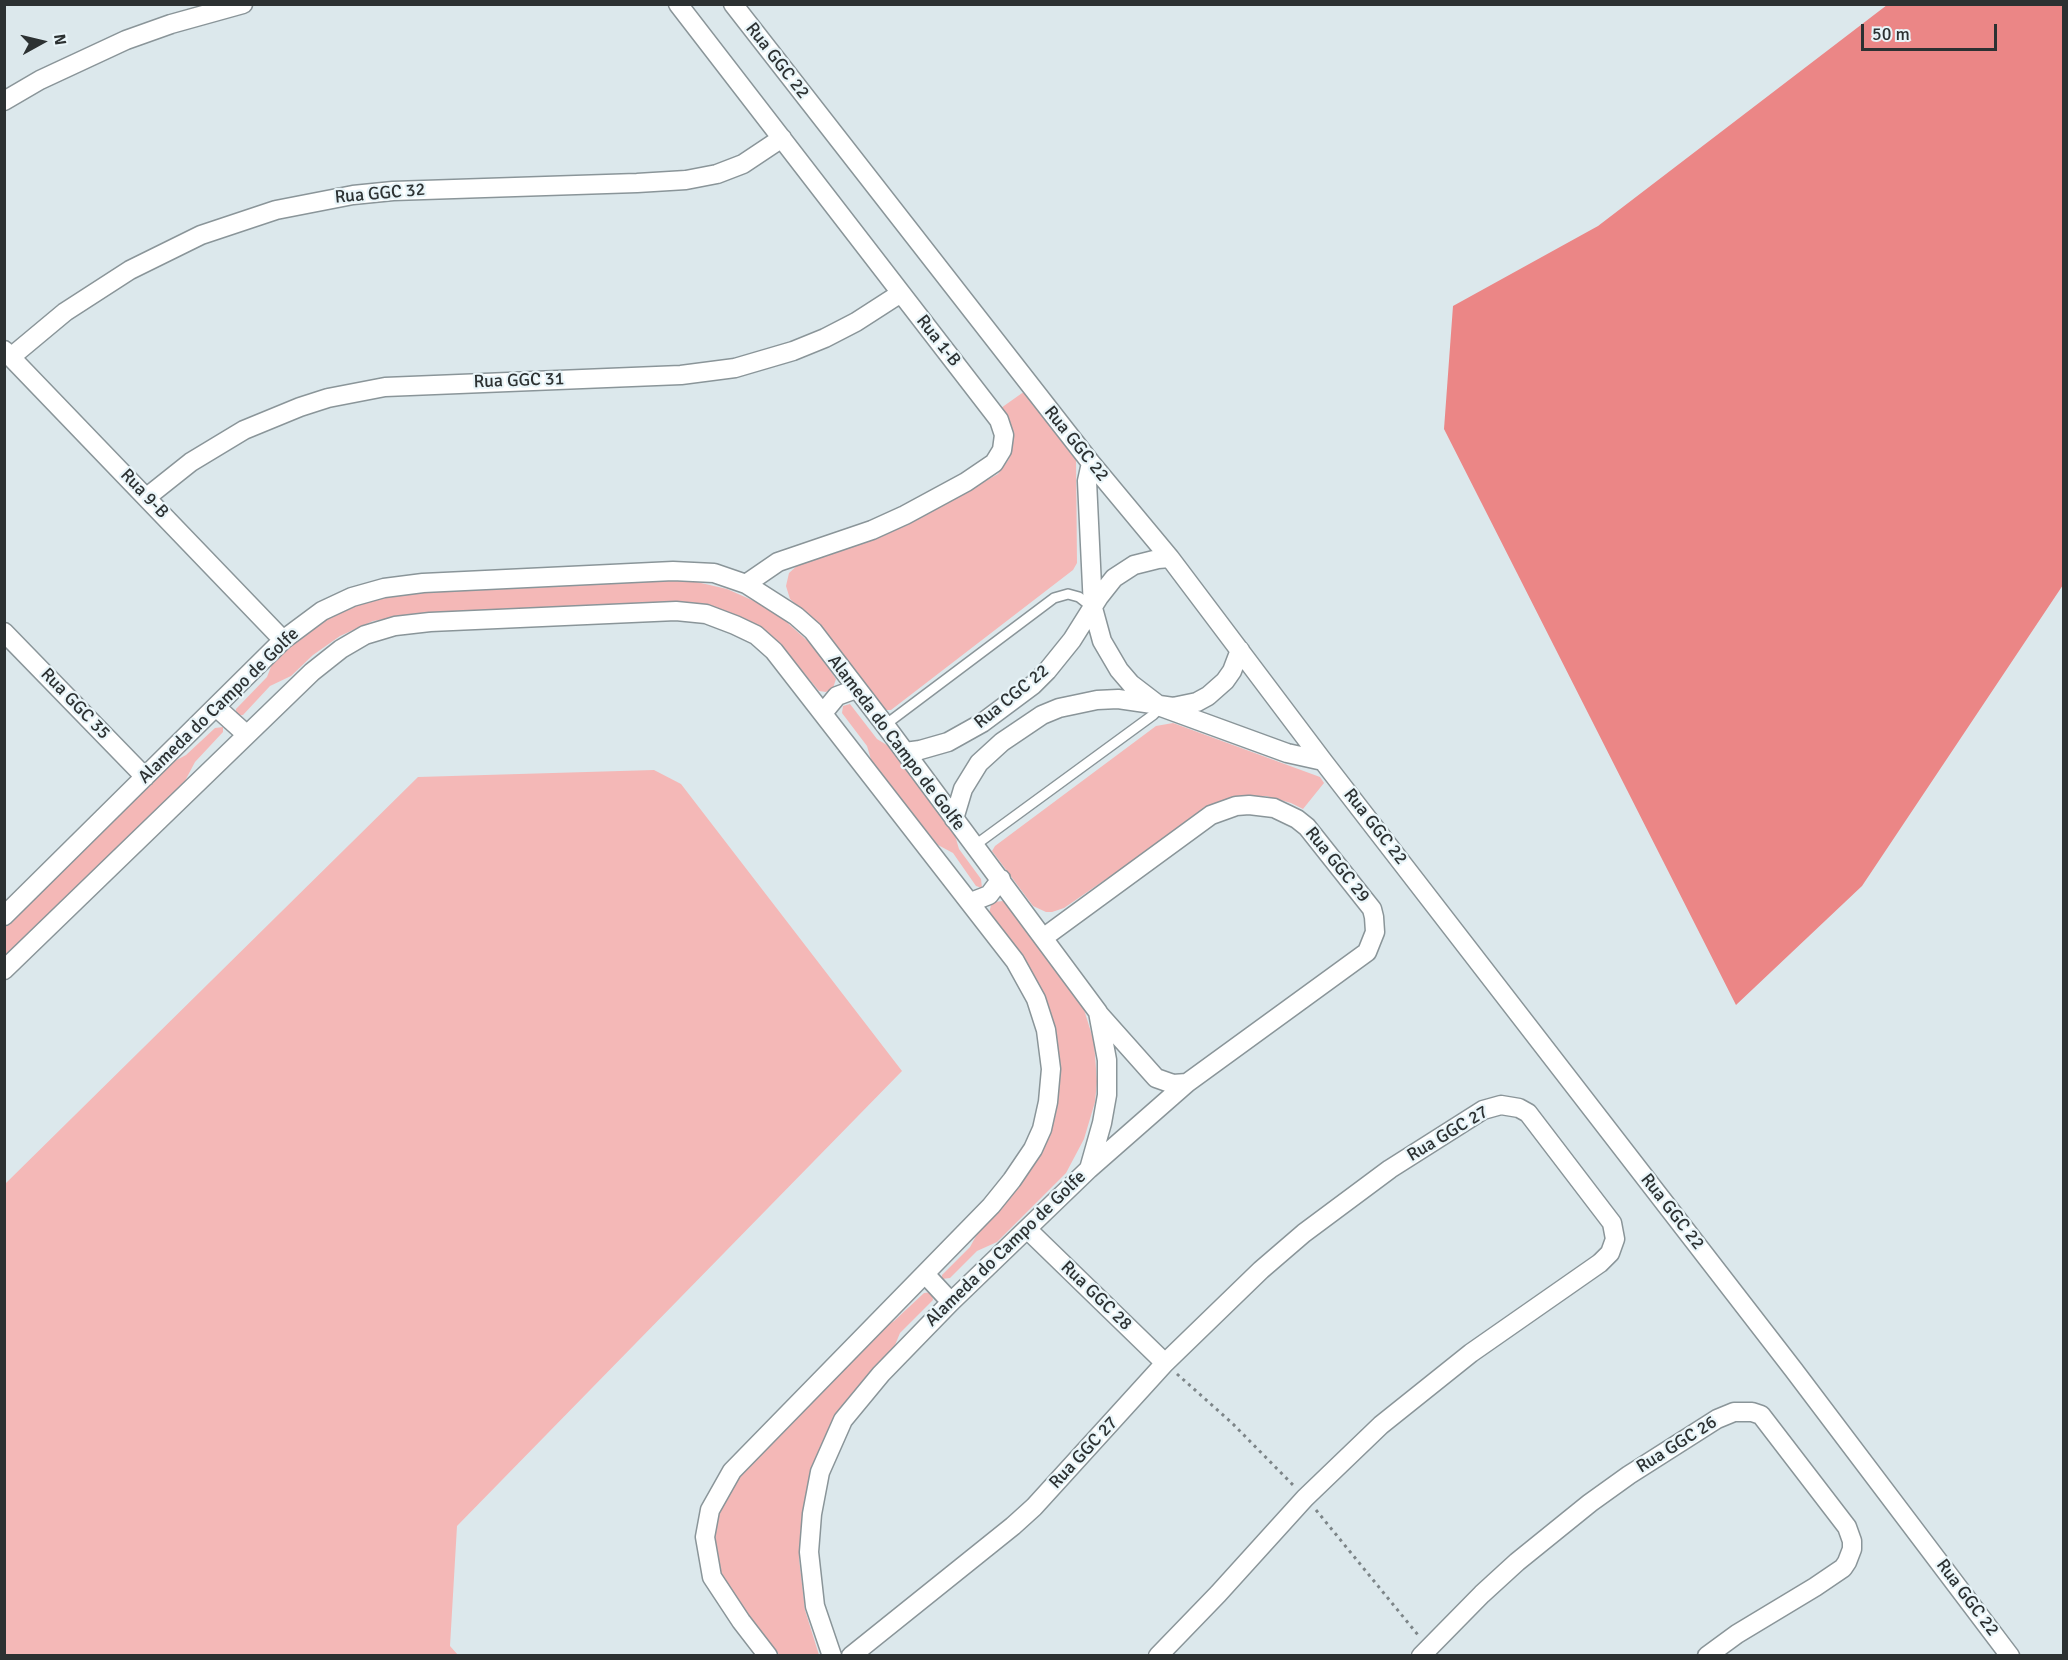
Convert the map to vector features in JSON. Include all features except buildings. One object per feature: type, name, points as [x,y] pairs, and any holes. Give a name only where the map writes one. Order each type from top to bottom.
[{"type":"street","points":[[4,101],[40,80],[126,40],[171,24],[243,4]]},
{"type":"street","name":"Rua 1-B","points":[[678,4],[999,420],[1004,435],[999,457],[966,482],[905,515],[838,542],[778,562],[746,584]]},
{"type":"street","name":"Rua GGC 22","points":[[733,4],[1091,463],[1170,558],[1323,761],[2010,1656]]},
{"type":"street","name":"Rua GGC 32","points":[[8,354],[65,312],[130,270],[201,235],[276,210],[344,196],[393,191],[686,180],[717,174],[743,164],[782,138]]},
{"type":"street","name":"Rua GGC 31","points":[[147,497],[191,462],[244,430],[328,398],[385,387],[681,375],[735,368],[794,351],[825,338],[856,322],[901,293]]},
{"type":"street","name":"Rua 9-B","points":[[8,354],[283,640]]},
{"type":"street","name":"Rua CGC 22","points":[[1091,463],[1088,481],[1093,608],[1102,641],[1119,670],[1131,684],[1161,706]]},
{"type":"street","points":[[1093,608],[1106,587],[1124,571],[1146,561],[1170,558]]},
{"type":"street","name":"Alameda do Campo de Golfe","points":[[6,913],[283,640],[322,611],[352,597],[384,588],[423,583],[673,571],[714,573],[746,584],[796,616],[813,631],[1098,1011],[1107,1060],[1107,1095],[1089,1169],[951,1302],[881,1374],[843,1420],[820,1472],[812,1514],[809,1552],[815,1606],[832,1656]]},
{"type":"street","name":"Rua CGC 22","points":[[905,752],[934,747],[965,734],[1033,685],[1072,640],[1093,608]]},
{"type":"street","name":"Alameda do Campo de Golfe","points":[[4,970],[312,672],[341,649],[365,635],[395,626],[430,622],[676,611],[706,614],[735,625],[756,635],[774,651],[1015,961],[1036,999],[1046,1030],[1050,1069],[1048,1102],[1042,1129],[1033,1149],[1012,1180],[991,1206],[732,1471],[710,1510],[705,1537],[712,1576],[741,1621],[768,1656]]},
{"type":"street","name":"Rua GGC 35","points":[[4,632],[146,777]]},
{"type":"street","points":[[1161,706],[1185,706],[1208,696],[1232,671],[1240,650]]},
{"type":"street","points":[[823,713],[837,696],[856,689]]},
{"type":"street","name":"Rua CGC 22","points":[[954,819],[963,789],[979,763],[1002,742],[1042,715],[1059,708],[1097,700],[1129,700],[1161,706],[1287,753],[1323,761]]},
{"type":"street","points":[[216,707],[247,735]]},
{"type":"street","name":"Rua GGC 29","points":[[1043,938],[1211,815],[1249,805],[1274,808],[1292,816],[1307,827],[1372,909],[1375,924],[1372,943],[1367,952],[1187,1083],[1089,1169]]},
{"type":"street","points":[[971,902],[989,895],[1001,879]]},
{"type":"street","points":[[1098,1011],[1156,1078],[1173,1084],[1187,1083]]},
{"type":"street","name":"Rua GGC 27","points":[[850,1656],[1013,1527],[1034,1507],[1164,1363],[1228,1300],[1304,1233],[1399,1164],[1483,1110],[1510,1106],[1528,1113],[1612,1223],[1615,1231],[1614,1246],[1605,1259],[1421,1391],[1343,1461],[1305,1498],[1158,1656]]},
{"type":"street","name":"Rua GGC 28","points":[[1027,1229],[1164,1363]]},
{"type":"street","points":[[925,1274],[951,1302]]},
{"type":"street","name":"Rua GGC 26","points":[[1421,1656],[1517,1562],[1590,1503],[1629,1475],[1717,1419],[1734,1412],[1752,1412],[1761,1415],[1847,1527],[1852,1549],[1843,1568],[1737,1634],[1707,1656]]},
{"type":"lane","points":[[885,725],[1054,598],[1068,594],[1079,597],[1093,608]]},
{"type":"lane","points":[[974,846],[1154,715],[1161,706]]},
{"type":"shaded area","points":[[1887,5],[2063,5],[2063,585],[1862,886],[1736,1005],[1444,429],[1453,306],[1598,226]]},
{"type":"shaded area","points":[[1025,391],[1076,457],[1077,563],[1073,570],[891,710],[883,710],[820,626],[790,599],[786,586],[789,573],[799,564],[911,522],[998,474],[1009,459],[1013,441],[1010,423],[1001,408]]},
{"type":"shaded area","points":[[668,579],[688,580],[727,589],[763,605],[781,617],[811,644],[836,679],[833,688],[826,692],[819,691],[784,649],[755,626],[739,617],[705,605],[669,602],[413,614],[373,621],[340,636],[313,655],[291,676],[270,686],[243,715],[236,716],[236,709],[267,677],[274,659],[292,643],[339,610],[399,592]]},
{"type":"shaded area","points":[[850,704],[877,739],[890,747],[954,832],[959,849],[981,879],[982,888],[976,886],[953,853],[938,845],[872,763],[867,746],[842,713],[843,706]]},
{"type":"shaded area","points":[[1173,723],[1320,777],[1324,783],[1303,809],[1266,796],[1240,796],[1217,803],[1064,908],[1046,912],[1033,906],[992,851],[995,846],[1156,726]]},
{"type":"shaded area","points":[[223,727],[223,732],[195,762],[185,781],[5,957],[5,924],[171,763],[186,755],[215,728]]},
{"type":"shaded area","points":[[654,770],[681,784],[902,1071],[457,1526],[450,1646],[458,1655],[5,1655],[5,1184],[418,777]]},
{"type":"shaded area","points":[[1003,901],[1082,1003],[1094,1042],[1097,1082],[1095,1102],[1084,1139],[1066,1173],[997,1242],[977,1251],[950,1278],[942,1279],[942,1275],[970,1247],[981,1227],[1027,1175],[1037,1158],[1059,1081],[1056,1035],[1050,1013],[989,914],[994,902]]},
{"type":"shaded area","points":[[932,1292],[933,1300],[900,1333],[895,1345],[848,1398],[824,1440],[815,1462],[803,1508],[799,1558],[805,1610],[819,1655],[780,1656],[727,1587],[721,1574],[714,1546],[714,1531],[721,1504],[735,1481],[880,1330],[894,1321],[924,1293]]}]
